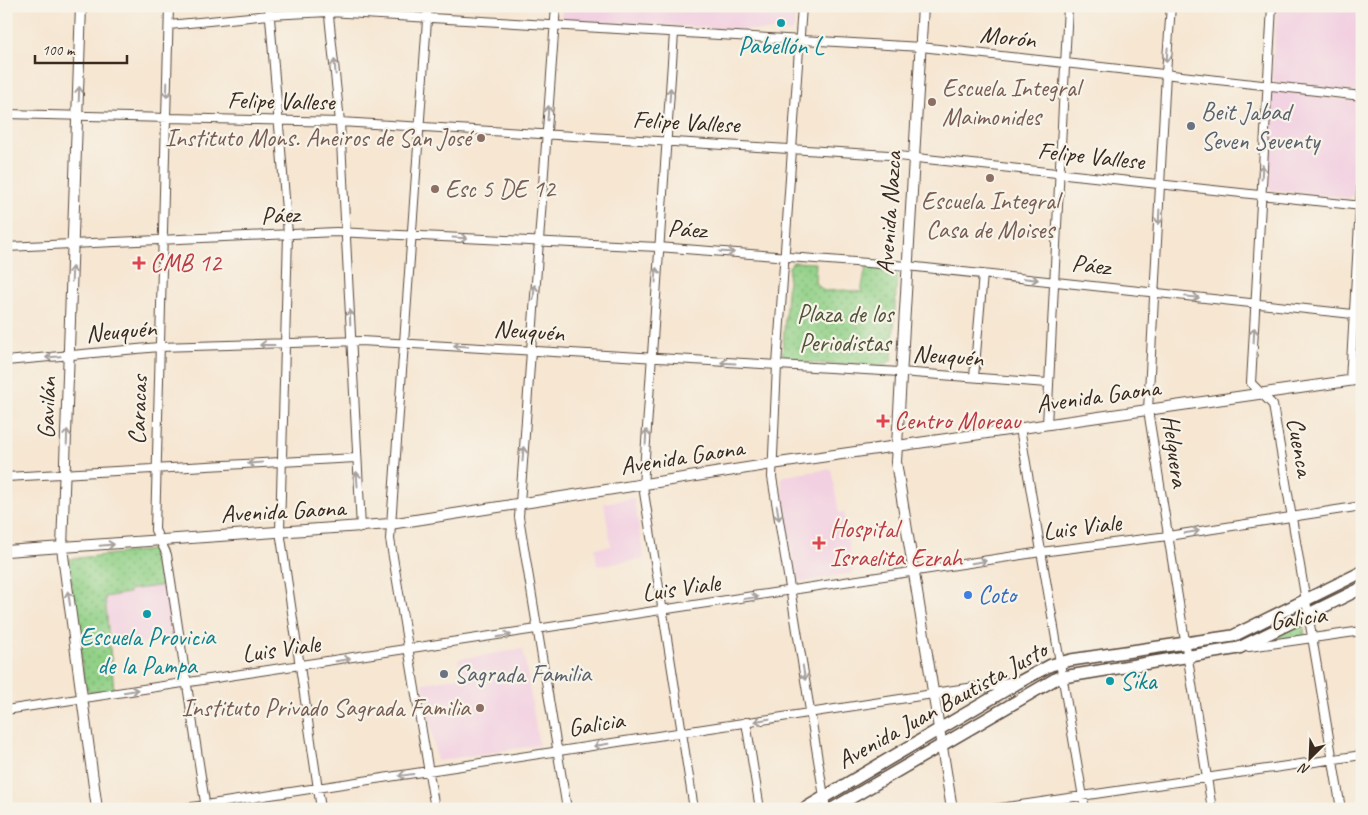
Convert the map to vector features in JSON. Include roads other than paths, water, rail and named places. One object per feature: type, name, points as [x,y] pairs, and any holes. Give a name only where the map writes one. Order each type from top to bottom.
[{"type":"main road","name":"Gavilán","points":[[81,6],[62,548],[97,809]]},
{"type":"main road","name":"Avenida Nazca","points":[[924,6],[900,372],[896,462],[952,809]]},
{"type":"main road","name":"Avenida Gaona","points":[[6,551],[280,531],[361,528],[643,486],[772,464],[1362,379]]},
{"type":"main road","name":"Avenida Juan Bautista Justo","points":[[804,809],[1021,681],[1060,662],[1240,634],[1362,572]]},
{"type":"main road","name":"Avenida Juan Bautista Justo","points":[[832,809],[1041,686],[1062,676],[1240,648],[1362,588]]},
{"type":"main road","name":"Galicia","points":[[932,694],[1021,681]]},
{"type":"street","name":"Caracas","points":[[170,6],[155,530],[167,555],[205,807]]},
{"type":"street","points":[[269,6],[288,234],[280,531],[321,809]]},
{"type":"street","points":[[428,6],[390,539],[435,809]]},
{"type":"street","points":[[556,6],[519,517],[567,809]]},
{"type":"street","points":[[802,6],[777,365],[772,478],[826,809]]},
{"type":"street","points":[[1047,425],[1068,6]]},
{"type":"street","name":"Helguera","points":[[1171,6],[1148,410],[1212,809]]},
{"type":"street","name":"Cuenca","points":[[1272,6],[1252,383],[1273,405],[1341,809]]},
{"type":"street","name":"Morón","points":[[169,25],[328,9],[427,19],[921,48],[1166,73],[1362,96]]},
{"type":"street","points":[[328,9],[340,122],[361,528]]},
{"type":"street","points":[[674,33],[643,486],[694,809]]},
{"type":"street","name":"Felipe Vallese","points":[[6,114],[340,122],[914,157],[1361,206]]},
{"type":"street","points":[[1350,381],[1358,315],[1362,170]]},
{"type":"street","name":"Páez","points":[[6,247],[346,232],[658,247],[907,266],[1358,315]]},
{"type":"street","points":[[974,377],[982,274]]},
{"type":"street","name":"Neuquén","points":[[6,361],[160,348],[351,342],[404,343],[651,359],[900,372],[1048,383]]},
{"type":"street","points":[[1020,428],[1086,809]]},
{"type":"street","points":[[6,477],[356,458]]},
{"type":"street","name":"Luis Viale","points":[[6,710],[790,592],[1041,552],[1168,536],[1362,506]]},
{"type":"street","name":"Galicia","points":[[1240,648],[1362,631]]},
{"type":"street","name":"Galicia","points":[[179,809],[205,807],[932,694]]},
{"type":"street","points":[[746,722],[760,809]]},
{"type":"street","points":[[993,809],[1362,755]]},
{"type":"place","name":"Pabellón L","points":[[781,23]]},
{"type":"place","name":"Escuela Integral Maimonides","points":[[932,102]]},
{"type":"place","name":"Beit Jabad Seven Seventy","points":[[1191,126]]},
{"type":"place","name":"Instituto Mons. Aneiros de San José","points":[[481,138]]},
{"type":"place","name":"Escuela Integral Casa de Moises","points":[[990,178]]},
{"type":"place","name":"Esc 5 DE 12","points":[[435,189]]},
{"type":"place","name":"CMB 12","points":[[139,263]]},
{"type":"place","name":"Centro Moreau","points":[[883,421]]},
{"type":"place","name":"Hospital Israelita Ezrah","points":[[819,543]]},
{"type":"place","name":"Coto","points":[[968,595]]},
{"type":"place","name":"Escuela Provicia de la Pampa","points":[[147,614]]},
{"type":"place","name":"Sagrada Familia","points":[[444,674]]},
{"type":"place","name":"Sika","points":[[1110,681]]},
{"type":"place","name":"Instituto Privado Sagrada Familia","points":[[480,708]]},
{"type":"park label","name":"Plaza de los Periodistas","points":[[845,328]]}]
